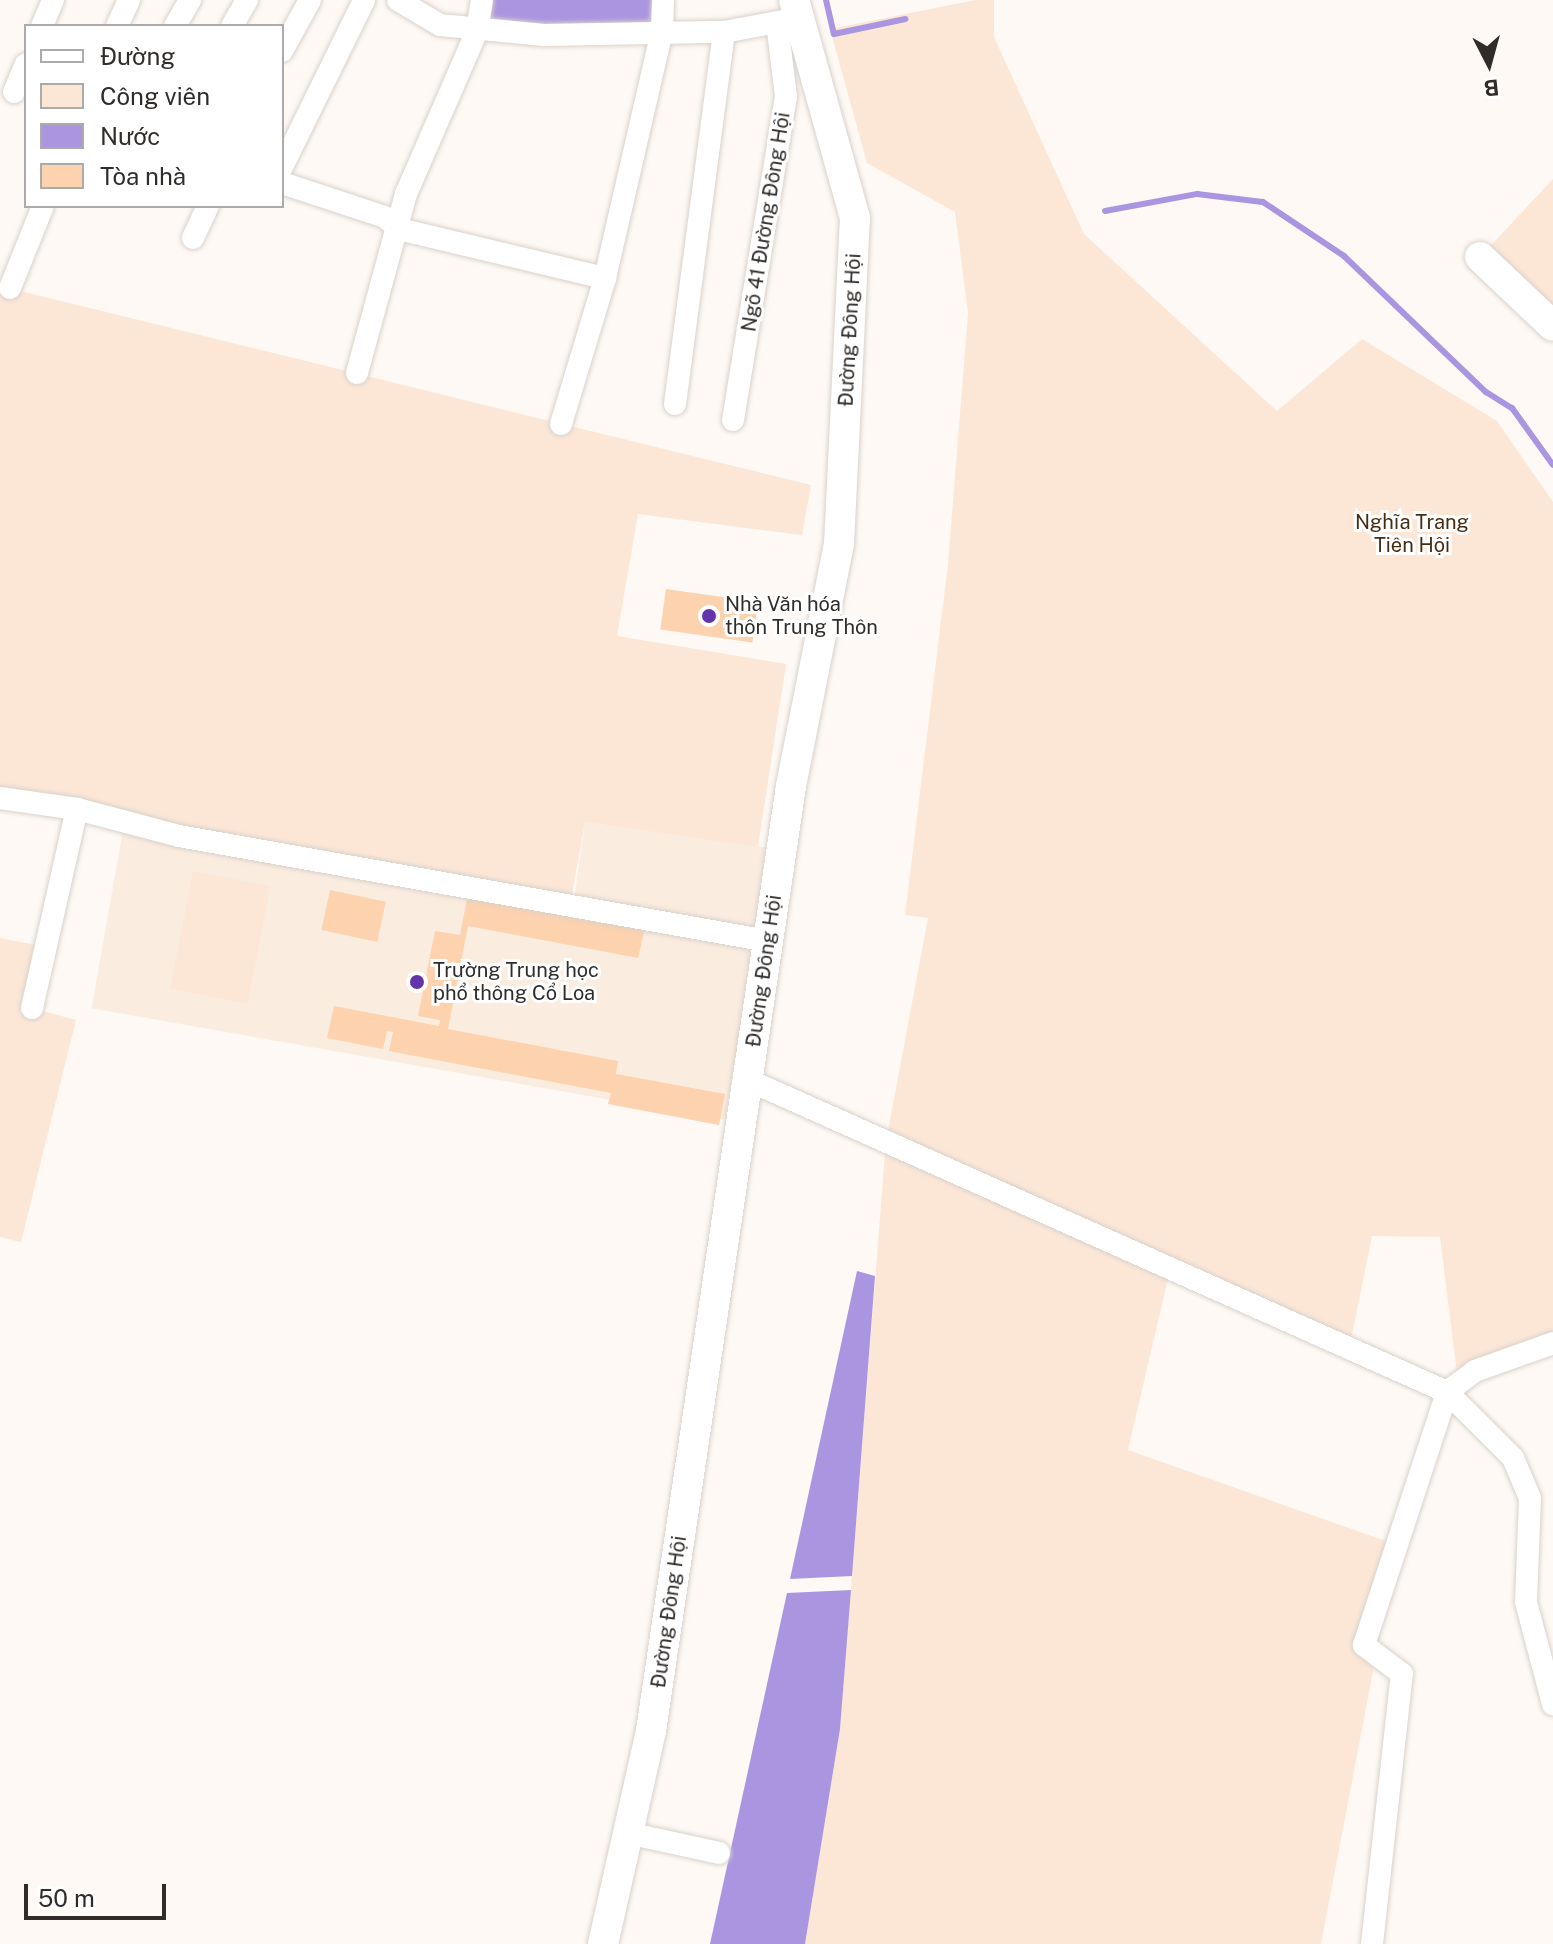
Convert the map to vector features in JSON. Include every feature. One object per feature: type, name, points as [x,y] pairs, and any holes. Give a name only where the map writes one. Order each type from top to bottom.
[{"type":"street","points":[[43,24],[53,0]]},
{"type":"street","points":[[118,24],[129,0]]},
{"type":"street","points":[[176,24],[190,0]]},
{"type":"street","points":[[233,24],[247,0]]},
{"type":"street","points":[[284,47],[310,0]]},
{"type":"street","points":[[284,163],[364,0]]},
{"type":"street","points":[[398,0],[440,25],[477,31],[724,32],[790,14]]},
{"type":"street","points":[[357,373],[399,229],[406,194],[477,31],[482,0]]},
{"type":"street","points":[[561,424],[605,278],[662,31],[663,0]]},
{"type":"street","name":"Ngõ 41 Đường Đông Hội","points":[[733,420],[786,97],[790,14]]},
{"type":"street","name":"Đường Đông Hội","points":[[603,1944],[651,1731],[768,941],[839,544],[855,218],[790,14]]},
{"type":"street","points":[[675,404],[724,32]]},
{"type":"street","points":[[14,92],[24,69]]},
{"type":"street","points":[[284,184],[385,217],[399,229],[605,278]]},
{"type":"street","points":[[10,288],[42,208]]},
{"type":"street","points":[[193,238],[207,208]]},
{"type":"street","points":[[1480,257],[1553,326]]},
{"type":"street","points":[[0,798],[77,809],[179,836],[768,941]]},
{"type":"street","points":[[32,1008],[77,809]]},
{"type":"street","points":[[748,1080],[1447,1392],[1513,1458],[1530,1498],[1526,1602],[1551,1699]]},
{"type":"street","points":[[1372,1944],[1402,1674],[1364,1645],[1447,1392],[1475,1371],[1553,1343]]},
{"type":"street","points":[[628,1833],[719,1853]]},
{"type":"shaded area","points":[[585,822],[782,850],[770,933],[573,905]]},
{"type":"shaded area","name":"Trường Trung học phổ thông Cổ Loa","points":[[123,830],[756,942],[725,1120],[92,1008]]},
{"type":"green space","name":"Nghĩa Trang Tiên Hội","points":[[975,0],[994,0],[994,37],[1084,234],[1277,411],[1362,339],[1497,421],[1553,502],[1553,1347],[1458,1382],[1440,1237],[1372,1236],[1349,1349],[1170,1270],[1128,1450],[1397,1545],[1321,1944],[805,1944],[840,1729],[886,1141],[928,918],[905,915],[948,564],[968,313],[955,212],[867,163],[830,29]]},
{"type":"green space","points":[[1553,179],[1553,326],[1480,257]]},
{"type":"green space","points":[[0,286],[811,485],[802,535],[638,514],[617,636],[786,664],[758,847],[585,822],[570,905],[0,800]]},
{"type":"green space","points":[[193,871],[271,886],[248,1004],[170,989]]},
{"type":"green space","points":[[0,938],[46,947],[32,1008],[76,1020],[21,1242],[0,1237]]},
{"type":"water","points":[[482,0],[663,0],[663,31],[482,31]]},
{"type":"water","points":[[857,1271],[875,1276],[852,1576],[790,1579]]},
{"type":"water","points":[[851,1590],[840,1729],[805,1944],[710,1944],[787,1593]]},
{"type":"building","name":"Nhà Văn hóa thôn Trung Thôn","points":[[666,589],[758,602],[752,643],[660,630]]},
{"type":"building","points":[[330,890],[386,902],[377,942],[321,930]]},
{"type":"building","points":[[468,894],[645,928],[638,958],[468,926],[448,1029],[618,1061],[616,1074],[725,1094],[719,1125],[608,1104],[611,1093],[389,1051],[393,1032],[387,1031],[383,1049],[327,1038],[334,1006],[439,1026],[440,1020],[418,1016],[435,931],[460,935]]},
{"type":"waterway","points":[[826,0],[834,34],[905,19]]},
{"type":"waterway","points":[[1105,211],[1197,194],[1263,202],[1344,256],[1486,392],[1512,408],[1553,465]]},
{"type":"place","name":"Nhà Văn hóa thôn Trung Thôn","points":[[709,616]]},
{"type":"place","name":"Trường Trung học phổ thông Cổ Loa","points":[[417,982]]}]
